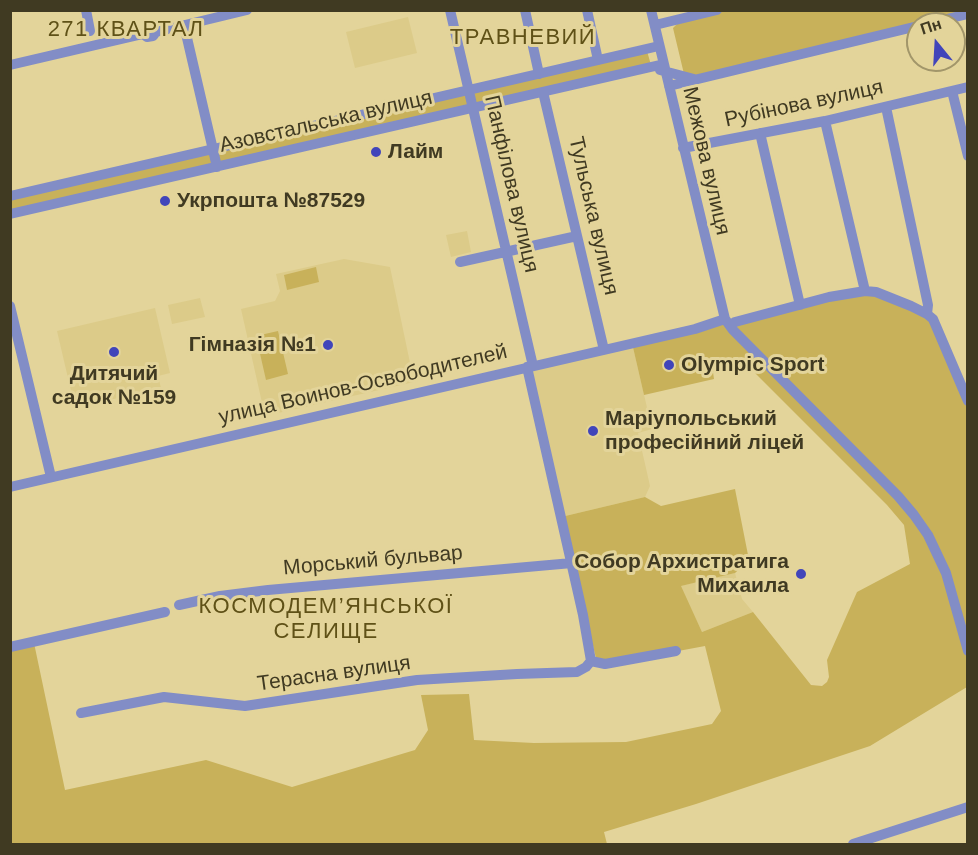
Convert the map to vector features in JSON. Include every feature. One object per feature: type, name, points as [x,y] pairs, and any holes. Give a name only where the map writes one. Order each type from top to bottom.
[{"type":"street","points":[[86,10],[90,31]]},
{"type":"street","points":[[10,65],[143,34],[147,37],[153,36],[156,32],[247,10]]},
{"type":"street","name":"Панфілова вулиця","points":[[450,10],[507,252],[530,367]]},
{"type":"street","points":[[525,10],[539,74]]},
{"type":"street","points":[[586,10],[598,60]]},
{"type":"street","name":"Межова вулиця","points":[[651,10],[727,322]]},
{"type":"street","points":[[655,25],[717,10]]},
{"type":"street","points":[[659,42],[679,20]]},
{"type":"street","points":[[184,25],[217,166]]},
{"type":"street","points":[[669,86],[906,29]]},
{"type":"street","name":"Азовстальська вулиця","points":[[10,196],[646,49],[659,42]]},
{"type":"street","name":"Азовстальська вулиця","points":[[10,214],[651,67],[665,67]]},
{"type":"street","points":[[665,67],[694,80]]},
{"type":"street","name":"Рубінова вулиця","points":[[683,148],[825,121],[968,87]]},
{"type":"street","points":[[952,91],[968,156]]},
{"type":"street","name":"Тульська вулиця","points":[[543,92],[604,350]]},
{"type":"street","points":[[885,107],[928,305],[927,314]]},
{"type":"street","points":[[381,110],[385,128]]},
{"type":"street","points":[[825,121],[865,291],[891,297],[933,319],[968,401]]},
{"type":"street","points":[[760,134],[800,305]]},
{"type":"street","points":[[460,262],[577,236]]},
{"type":"street","name":"улица Воинов-Освободителей","points":[[10,487],[695,329],[735,322],[829,297],[865,291]]},
{"type":"street","points":[[10,306],[51,477]]},
{"type":"street","points":[[727,322],[914,515],[928,535],[946,573],[968,651]]},
{"type":"street","points":[[530,367],[591,661]]},
{"type":"street","name":"Морський бульвар","points":[[179,605],[220,596],[268,590],[572,563]]},
{"type":"street","points":[[11,644],[165,612]]},
{"type":"street","name":"Терасна вулиця","points":[[81,713],[164,697],[245,706],[417,680],[577,672],[591,661],[605,664],[676,651]]},
{"type":"street","points":[[853,844],[968,807]]},
{"type":"shaded area","points":[[725,11],[967,11],[906,12],[906,26],[695,77],[684,74],[673,28],[680,21]]},
{"type":"shaded area","points":[[408,17],[417,53],[355,68],[346,32]]},
{"type":"shaded area","points":[[647,51],[651,65],[11,211],[10,197]]},
{"type":"shaded area","points":[[467,231],[471,252],[451,257],[446,235]]},
{"type":"shaded area","name":"Гімназія №1","points":[[344,259],[390,267],[414,382],[265,416],[241,309],[275,301],[280,291],[276,274]]},
{"type":"shaded area","points":[[316,267],[319,282],[287,290],[284,275]]},
{"type":"shaded area","points":[[865,291],[927,314],[967,401],[967,687],[870,746],[604,832],[607,844],[11,844],[11,649],[34,643],[65,790],[206,760],[292,787],[415,750],[428,730],[421,695],[469,694],[474,740],[534,743],[626,742],[712,724],[721,711],[705,646],[598,666],[561,517],[645,497],[661,506],[735,489],[749,560],[735,573],[681,586],[702,632],[753,612],[811,685],[822,686],[829,677],[827,660],[857,592],[910,564],[904,525],[887,505],[748,366],[713,372],[714,379],[644,395],[632,343]]},
{"type":"shaded area","points":[[200,298],[205,317],[172,324],[168,305]]},
{"type":"shaded area","name":"Дитячий садок №159","points":[[155,308],[170,373],[158,376],[161,388],[75,408],[57,331]]},
{"type":"shaded area","points":[[278,331],[288,374],[266,380],[256,336]]},
{"type":"shaded area","name":"Маріупольський професійний ліцей","points":[[632,343],[652,429],[638,433],[650,486],[645,497],[561,517],[527,367]]},
{"type":"shaded area","points":[[735,573],[742,599],[753,612],[702,632],[680,586]]},
{"type":"place","name":"Лайм","points":[[376,152]]},
{"type":"place","name":"Укрпошта №87529","points":[[165,201]]},
{"type":"place","name":"Гімназія №1","points":[[328,345]]},
{"type":"place","name":"Дитячий садок №159","points":[[114,352]]},
{"type":"place","name":"Olympic Sport","points":[[669,365]]},
{"type":"place","name":"Маріупольський професійний ліцей","points":[[593,431]]},
{"type":"place","name":"Собор Архистратига Михаила","points":[[801,574]]},
{"type":"district","name":"271 КВАРТАЛ","points":[[126,30]]},
{"type":"district","name":"ТРАВНЕВИЙ","points":[[523,38]]},
{"type":"district","name":"КОСМОДЕМ’ЯНСЬКОЇ СЕЛИЩЕ","points":[[326,620]]}]
